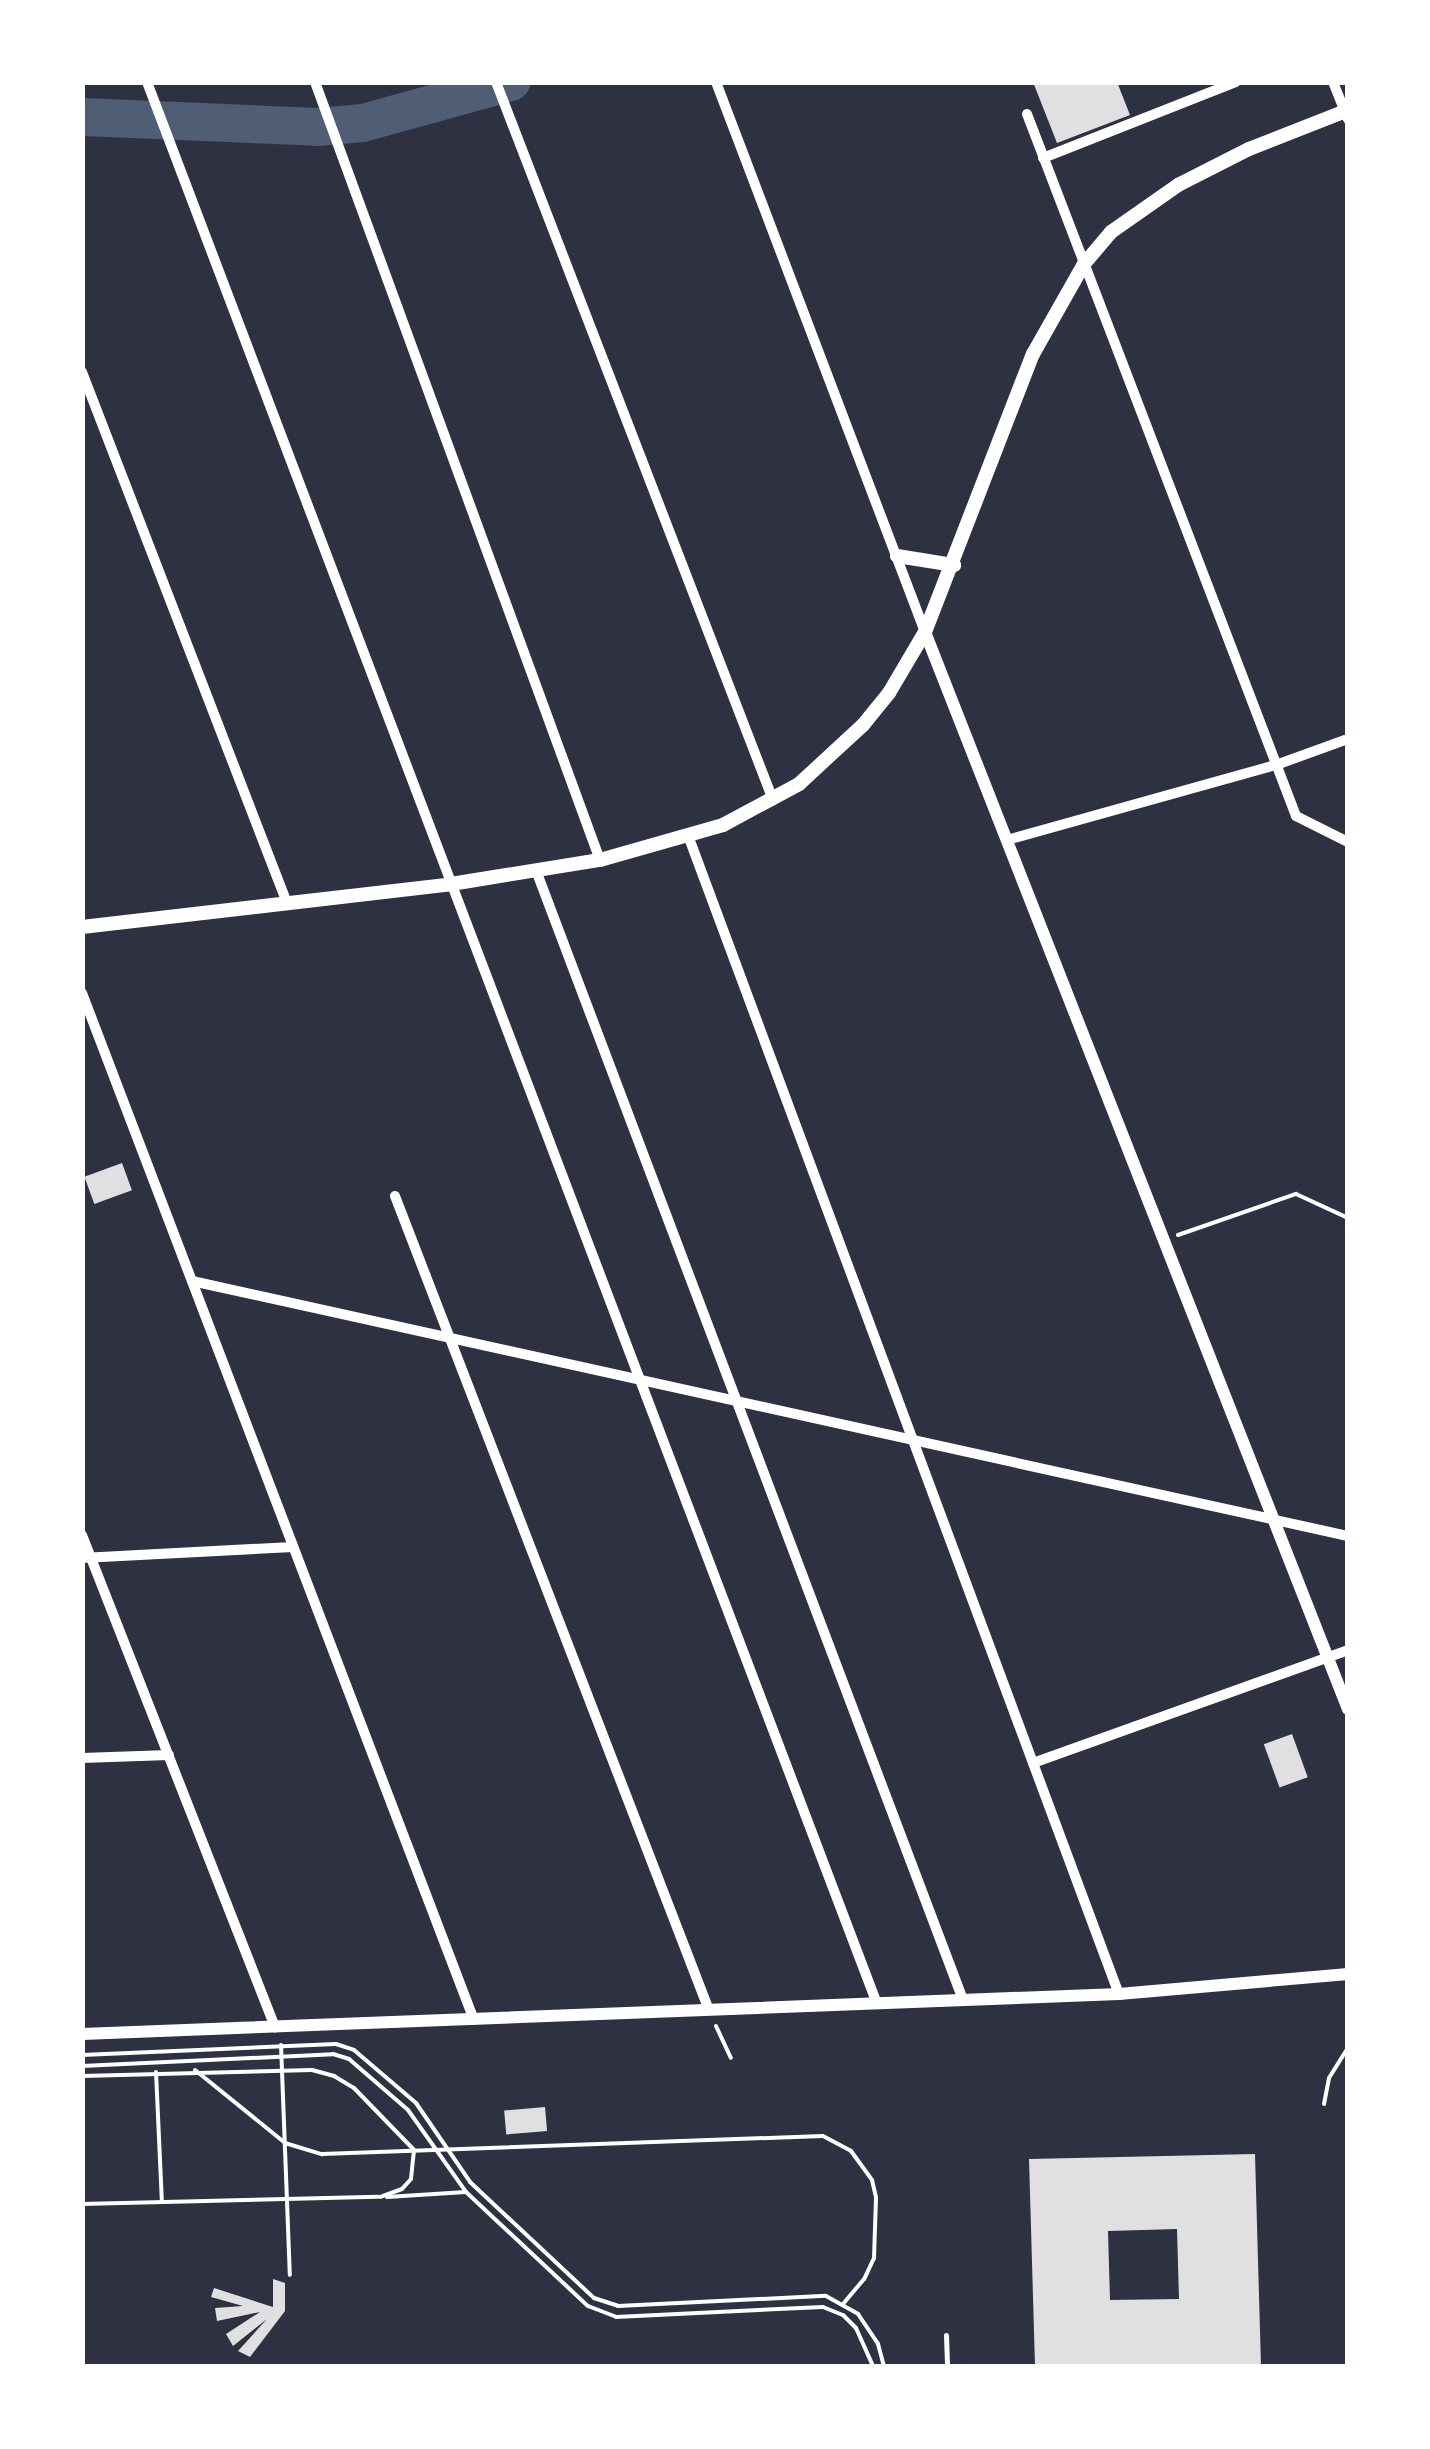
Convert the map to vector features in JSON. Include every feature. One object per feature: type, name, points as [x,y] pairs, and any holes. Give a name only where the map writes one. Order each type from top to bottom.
[{"type":"main road","points":[[82,928],[537,872],[689,838],[773,800],[818,768],[864,725],[889,694],[925,632],[1033,354],[1084,264],[1111,232],[1178,185],[1250,149],[1346,113]]},
{"type":"main road","points":[[897,556],[954,565]]},
{"type":"street","points":[[147,82],[878,2004]]},
{"type":"street","points":[[316,82],[600,860]]},
{"type":"street","points":[[496,82],[773,800]]},
{"type":"street","points":[[716,82],[925,632],[1348,1709]]},
{"type":"street","points":[[1043,158],[1236,82]]},
{"type":"street","points":[[1333,82],[1346,113]]},
{"type":"street","points":[[1027,114],[1296,816],[1348,842]]},
{"type":"street","points":[[82,372],[287,903]]},
{"type":"street","points":[[1007,840],[1276,765],[1348,739]]},
{"type":"street","points":[[689,838],[1119,1994]]},
{"type":"street","points":[[537,872],[963,2000]]},
{"type":"street","points":[[82,994],[474,2020]]},
{"type":"street","points":[[395,1196],[709,2010]]},
{"type":"street","points":[[192,1281],[1348,1536]]},
{"type":"street","points":[[82,1535],[87,1557],[275,2027]]},
{"type":"street","points":[[87,1557],[293,1546]]},
{"type":"street","points":[[1033,1763],[1348,1650]]},
{"type":"street","points":[[82,1758],[169,1755]]},
{"type":"street","points":[[82,2034],[1119,1994],[1348,1974]]},
{"type":"lane","points":[[946,2335],[948,2366]]},
{"type":"path","points":[[1164,1240],[1296,1194],[1348,1218]]},
{"type":"path","points":[[709,2010],[732,2058]]},
{"type":"path","points":[[275,2027],[282,2046],[290,2275]]},
{"type":"path","points":[[82,2055],[336,2044],[372,2061],[416,2103],[480,2192],[606,2304],[826,2296],[843,2304],[868,2327],[884,2366]]},
{"type":"path","points":[[1324,2104],[1329,2078],[1348,2047]]},
{"type":"path","points":[[82,2066],[333,2054],[365,2069],[408,2110],[466,2192],[588,2306],[603,2314],[823,2307],[843,2315],[856,2328],[873,2366]]},
{"type":"path","points":[[195,2070],[285,2143],[322,2154],[823,2136],[851,2151],[872,2180],[876,2198],[874,2258],[843,2304]]},
{"type":"path","points":[[82,2076],[283,2070],[334,2076],[354,2088],[414,2150],[411,2180],[402,2189],[380,2197]]},
{"type":"path","points":[[156,2072],[162,2202]]},
{"type":"path","points":[[82,2204],[466,2192]]},
{"type":"building","points":[[1033,82],[1117,82],[1130,115],[1057,143]]},
{"type":"building","points":[[122,1163],[132,1190],[94,1204],[84,1177]]},
{"type":"building","points":[[1292,1734],[1308,1777],[1280,1787],[1264,1744]]},
{"type":"building","points":[[545,2107],[547,2131],[506,2134],[504,2111]]},
{"type":"building","points":[[1255,2154],[1261,2366],[1035,2366],[1029,2159]],"holes":[[[1177,2229],[1179,2299],[1110,2300],[1108,2231]]]},
{"type":"building","points":[[273,2279],[285,2283],[285,2311],[250,2357],[238,2351],[267,2319],[233,2346],[226,2334],[260,2312],[217,2321],[215,2308],[243,2306],[211,2297],[214,2288],[273,2307]]},
{"type":"waterway","points":[[82,117],[318,127],[363,123],[511,82]]}]
